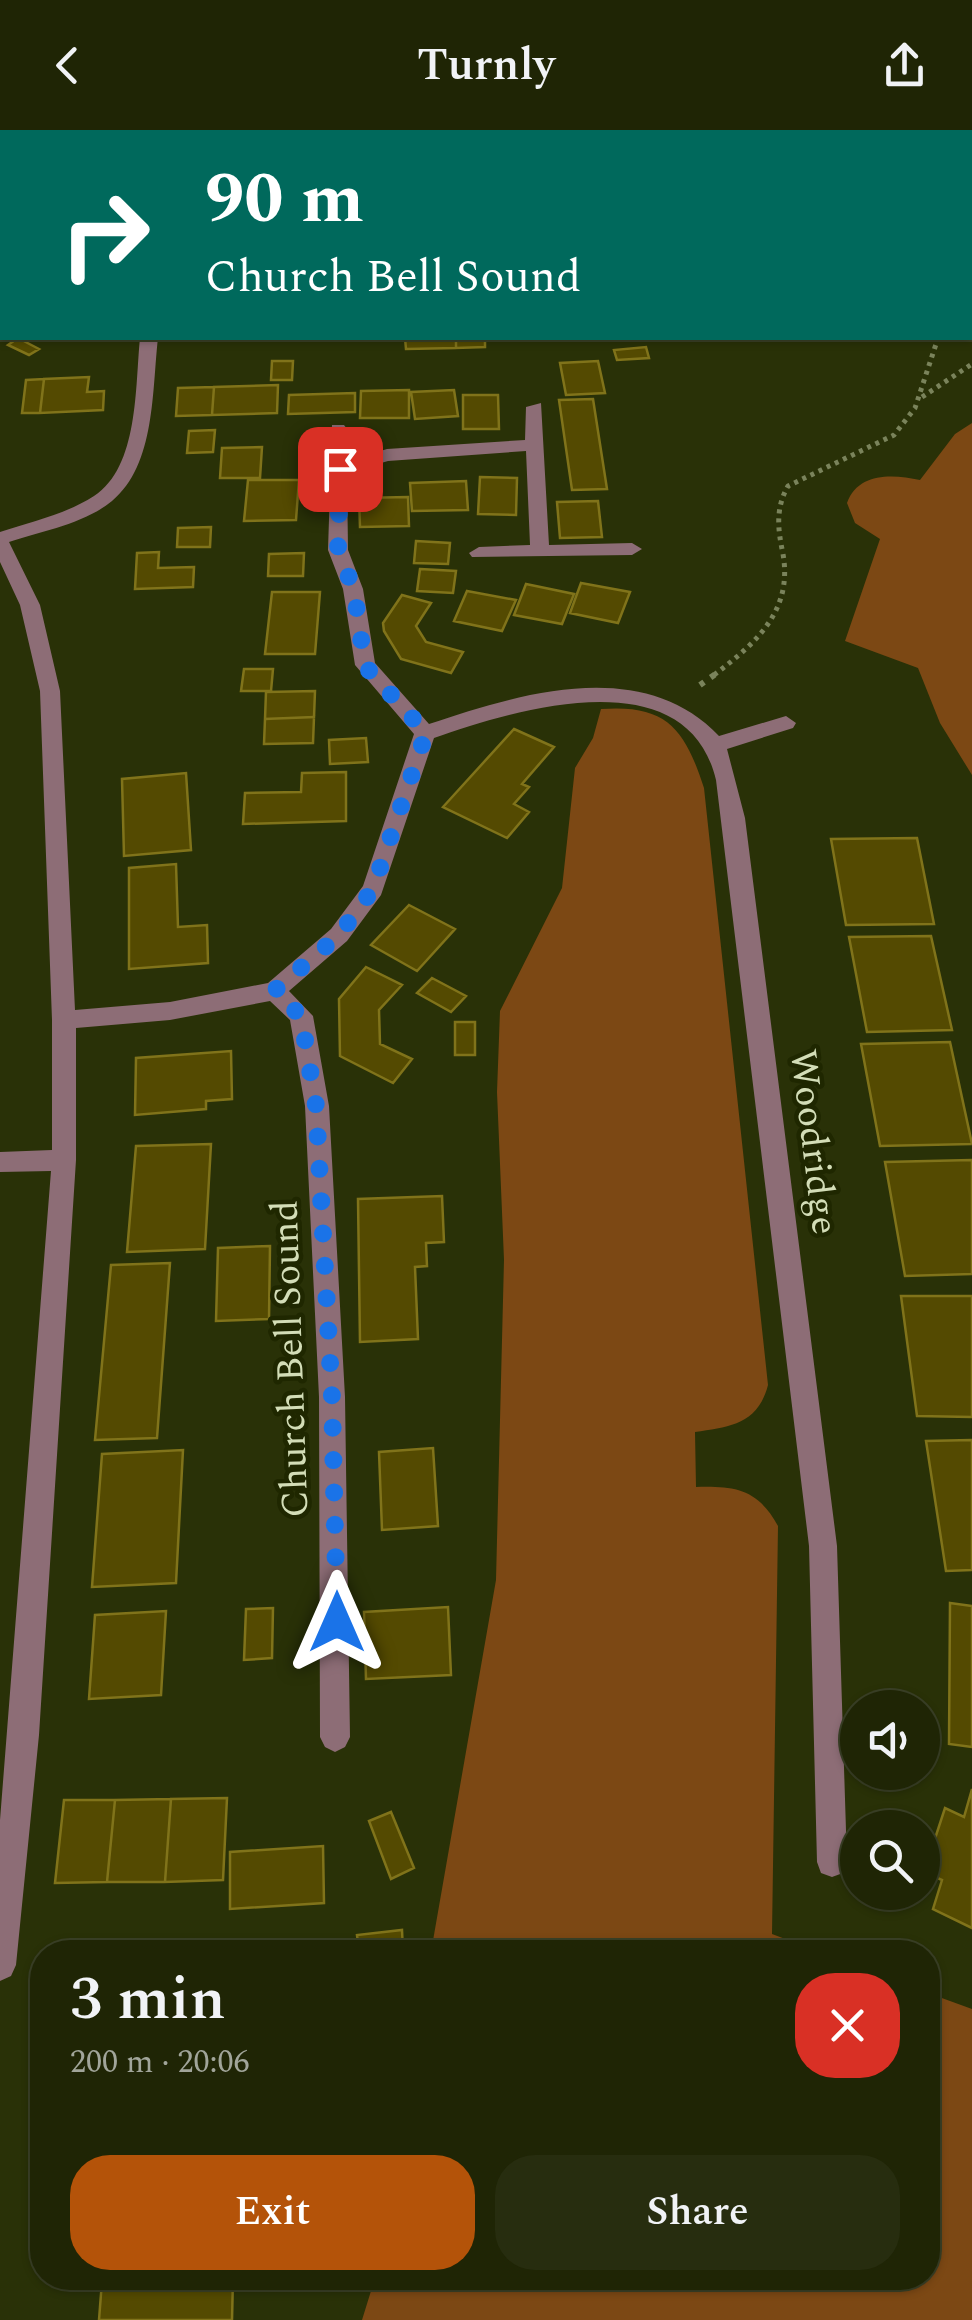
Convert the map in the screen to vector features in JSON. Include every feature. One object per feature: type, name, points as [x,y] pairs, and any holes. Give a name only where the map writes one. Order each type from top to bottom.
[{"type":"street","points":[[0,1966],[12,1735],[64,1160],[64,1020],[50,691],[30,605],[0,540],[82,510],[106,497],[124,479],[134,448],[149,340]]},
{"type":"street","points":[[535,406],[532,445],[540,492],[540,551]]},
{"type":"street","points":[[338,429],[338,550],[354,590],[365,666],[426,733]]},
{"type":"street","points":[[340,469],[387,456],[532,445]]},
{"type":"street","points":[[480,553],[632,549]]},
{"type":"street","points":[[426,733],[530,699],[566,695],[603,694],[670,707],[696,724],[715,746],[786,723]]},
{"type":"street","points":[[64,1020],[170,1012],[274,991],[339,935],[373,889],[426,733]]},
{"type":"street","name":"Woodridge","points":[[715,746],[734,818],[823,1546],[832,1862]]},
{"type":"street","name":"Church Bell Sound","points":[[274,991],[301,1016],[316,1106],[334,1453],[336,1737]]},
{"type":"street","points":[[0,1162],[64,1160]]},
{"type":"path","points":[[670,707],[746,652],[783,602],[786,581],[778,502],[790,482],[876,450],[908,428],[937,340]]},
{"type":"path","points":[[921,397],[972,364]]},
{"type":"shaded area","points":[[972,423],[972,775],[940,723],[918,668],[845,641],[880,539],[855,523],[847,503],[852,493],[859,485],[878,478],[920,480],[955,434]]},
{"type":"shaded area","points":[[601,709],[643,711],[658,717],[681,736],[704,788],[768,1385],[750,1416],[731,1425],[695,1432],[696,1487],[744,1492],[762,1504],[778,1526],[772,1934],[788,1940],[433,1940],[496,1580],[504,1260],[497,1092],[500,1011],[562,888],[575,768],[593,738]]},
{"type":"shaded area","points":[[940,1997],[972,2009],[972,2320],[362,2320],[371,2290],[940,2290]]},
{"type":"building","points":[[22,340],[39,349],[29,355],[8,345]]},
{"type":"building","points":[[405,340],[456,340],[456,348],[406,349]]},
{"type":"building","points":[[456,340],[485,340],[485,347],[456,348]]},
{"type":"building","points":[[646,347],[649,358],[617,360],[614,350]]},
{"type":"building","points":[[272,361],[293,361],[292,380],[271,380]]},
{"type":"building","points":[[598,361],[605,393],[566,395],[560,363]]},
{"type":"building","points":[[89,377],[87,392],[104,391],[103,410],[40,413],[44,379]]},
{"type":"building","points":[[44,379],[40,413],[22,413],[26,380]]},
{"type":"building","points":[[278,385],[277,413],[212,415],[214,387]]},
{"type":"building","points":[[214,387],[212,415],[176,416],[178,388]]},
{"type":"building","points":[[409,390],[409,418],[360,418],[361,391]]},
{"type":"building","points":[[454,390],[458,416],[415,419],[411,392]]},
{"type":"building","points":[[355,393],[355,412],[288,414],[289,395]]},
{"type":"building","points":[[463,395],[498,395],[499,429],[463,429]]},
{"type":"building","points":[[593,399],[607,489],[572,490],[559,400]]},
{"type":"building","points":[[215,430],[213,452],[187,453],[189,431]]},
{"type":"building","points":[[262,447],[260,478],[220,478],[222,448]]},
{"type":"building","points":[[480,477],[517,478],[516,515],[478,514]]},
{"type":"building","points":[[248,480],[299,480],[296,520],[244,521]]},
{"type":"building","points":[[466,481],[468,510],[412,511],[410,483]]},
{"type":"building","points":[[408,497],[409,526],[360,527],[359,498]]},
{"type":"building","points":[[598,501],[602,537],[560,538],[557,502]]},
{"type":"building","points":[[211,527],[210,547],[177,547],[178,528]]},
{"type":"building","points":[[416,541],[450,543],[448,564],[414,563]]},
{"type":"building","points":[[159,552],[158,568],[194,567],[193,587],[135,589],[137,553]]},
{"type":"building","points":[[304,553],[303,576],[268,576],[269,554]]},
{"type":"building","points":[[420,569],[456,571],[453,593],[417,591]]},
{"type":"building","points":[[581,583],[630,592],[618,623],[570,613]]},
{"type":"building","points":[[526,584],[574,594],[562,624],[514,615]]},
{"type":"building","points":[[467,591],[516,600],[502,631],[454,621]]},
{"type":"building","points":[[272,592],[320,592],[315,654],[265,654]]},
{"type":"building","points":[[402,595],[431,603],[416,626],[426,642],[463,652],[451,673],[401,659],[383,623]]},
{"type":"building","points":[[244,669],[273,669],[271,691],[241,691]]},
{"type":"building","points":[[315,691],[314,717],[265,719],[266,692]]},
{"type":"building","points":[[314,717],[313,743],[264,744],[265,719]]},
{"type":"building","points":[[514,729],[554,747],[522,784],[529,787],[514,804],[529,812],[507,838],[443,807]]},
{"type":"building","points":[[366,738],[368,762],[330,764],[329,740]]},
{"type":"building","points":[[346,772],[346,821],[243,824],[245,793],[301,792],[302,773]]},
{"type":"building","points":[[186,773],[191,850],[124,856],[122,779]]},
{"type":"building","points":[[917,838],[934,924],[846,925],[831,839]]},
{"type":"building","points":[[176,864],[178,927],[207,925],[208,963],[129,969],[129,868]]},
{"type":"building","points":[[409,905],[455,929],[417,971],[371,945]]},
{"type":"building","points":[[931,936],[952,1030],[867,1032],[849,937]]},
{"type":"building","points":[[366,967],[402,985],[379,1010],[380,1044],[412,1059],[393,1083],[340,1056],[339,999]]},
{"type":"building","points":[[432,978],[466,996],[451,1012],[417,993]]},
{"type":"building","points":[[455,1022],[475,1022],[475,1055],[455,1055]]},
{"type":"building","points":[[950,1042],[972,1144],[880,1146],[861,1044]]},
{"type":"building","points":[[231,1051],[232,1099],[206,1101],[206,1109],[135,1115],[136,1058]]},
{"type":"building","points":[[211,1144],[205,1249],[127,1252],[136,1146]]},
{"type":"building","points":[[972,1160],[972,1274],[905,1276],[885,1162]]},
{"type":"building","points":[[442,1196],[444,1242],[426,1243],[427,1266],[415,1267],[418,1339],[360,1342],[358,1199]]},
{"type":"building","points":[[270,1246],[269,1319],[216,1321],[218,1248]]},
{"type":"building","points":[[170,1263],[157,1438],[95,1440],[111,1265]]},
{"type":"building","points":[[901,1296],[972,1296],[972,1417],[917,1416]]},
{"type":"building","points":[[972,1440],[972,1570],[946,1571],[926,1441]]},
{"type":"building","points":[[433,1448],[438,1526],[382,1530],[379,1452]]},
{"type":"building","points":[[183,1450],[176,1583],[92,1587],[102,1454]]},
{"type":"building","points":[[950,1603],[972,1606],[972,1747],[949,1744]]},
{"type":"building","points":[[448,1607],[451,1675],[366,1679],[364,1612]]},
{"type":"building","points":[[273,1608],[272,1658],[244,1660],[246,1609]]},
{"type":"building","points":[[166,1611],[161,1695],[89,1699],[95,1615]]},
{"type":"building","points":[[972,1789],[972,1928],[935,1910],[940,1910],[942,1880],[940,1823],[945,1808],[964,1817]]},
{"type":"building","points":[[227,1798],[223,1880],[165,1882],[171,1799]]},
{"type":"building","points":[[171,1799],[165,1882],[107,1882],[115,1800]]},
{"type":"building","points":[[64,1800],[115,1800],[107,1882],[55,1883]]},
{"type":"building","points":[[391,1812],[414,1868],[391,1879],[369,1821]]},
{"type":"building","points":[[323,1846],[324,1903],[230,1909],[230,1852]]},
{"type":"building","points":[[402,1930],[402,1940],[358,1940],[357,1935]]},
{"type":"building","points":[[101,2290],[233,2290],[232,2320],[99,2320]]},
{"type":"route","points":[[337,1622],[332,1397],[316,1106],[301,1016],[274,991],[339,935],[373,889],[426,733],[409,719],[365,666],[356,625],[354,590],[338,550],[340,469]]}]
